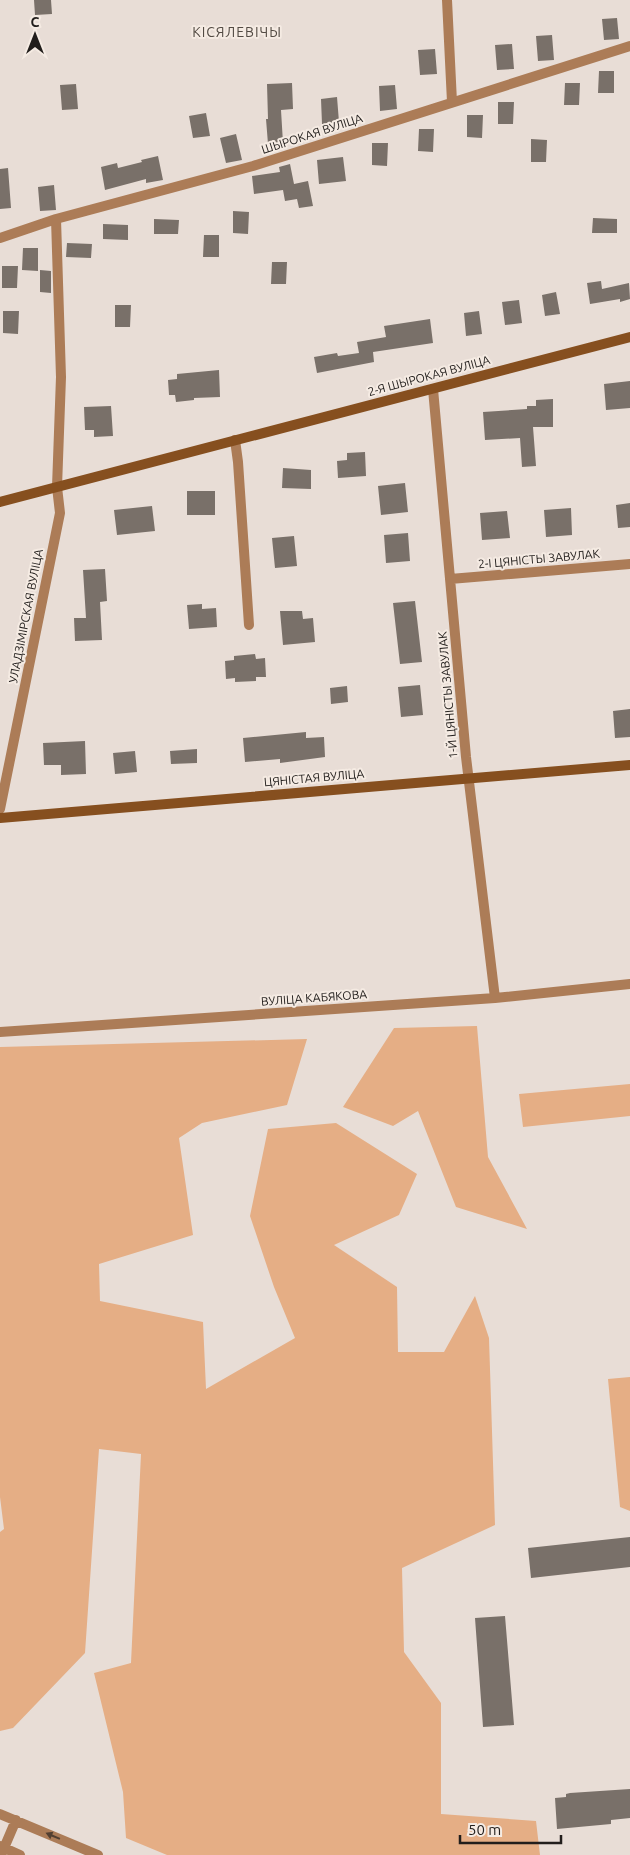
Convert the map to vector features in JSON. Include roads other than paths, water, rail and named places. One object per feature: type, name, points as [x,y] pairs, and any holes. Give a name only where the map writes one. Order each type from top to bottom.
[{"type":"street","points":[[447,0],[452,102]]},
{"type":"street","name":"ШЫРОКАЯ ВУЛІЦА","points":[[0,238],[56,219],[253,166],[630,46]]},
{"type":"street","name":"УЛАДЗІМІРСКАЯ ВУЛІЦА","points":[[0,809],[60,513],[57,487],[61,377],[56,219]]},
{"type":"street","name":"2-Я ШЫРОКАЯ ВУЛІЦА","points":[[0,502],[630,337]]},
{"type":"street","name":"1-Й ЦЯНІСТЫ ЗАВУЛАК","points":[[433,389],[468,778],[495,998]]},
{"type":"street","points":[[235,440],[249,625]]},
{"type":"street","name":"2-І ЦЯНІСТЫ ЗАВУЛАК","points":[[450,579],[630,564]]},
{"type":"street","name":"ЦЯНІСТАЯ ВУЛІЦА","points":[[0,818],[630,765]]},
{"type":"street","name":"ВУЛІЦА КАБЯКОВА","points":[[0,1032],[495,998],[630,984]]},
{"type":"street","points":[[0,1814],[98,1855]]},
{"type":"street","points":[[16,1820],[2,1850],[20,1855]]},
{"type":"district","name":"КІСЯЛЕВІЧЫ","points":[[237,32]]}]
